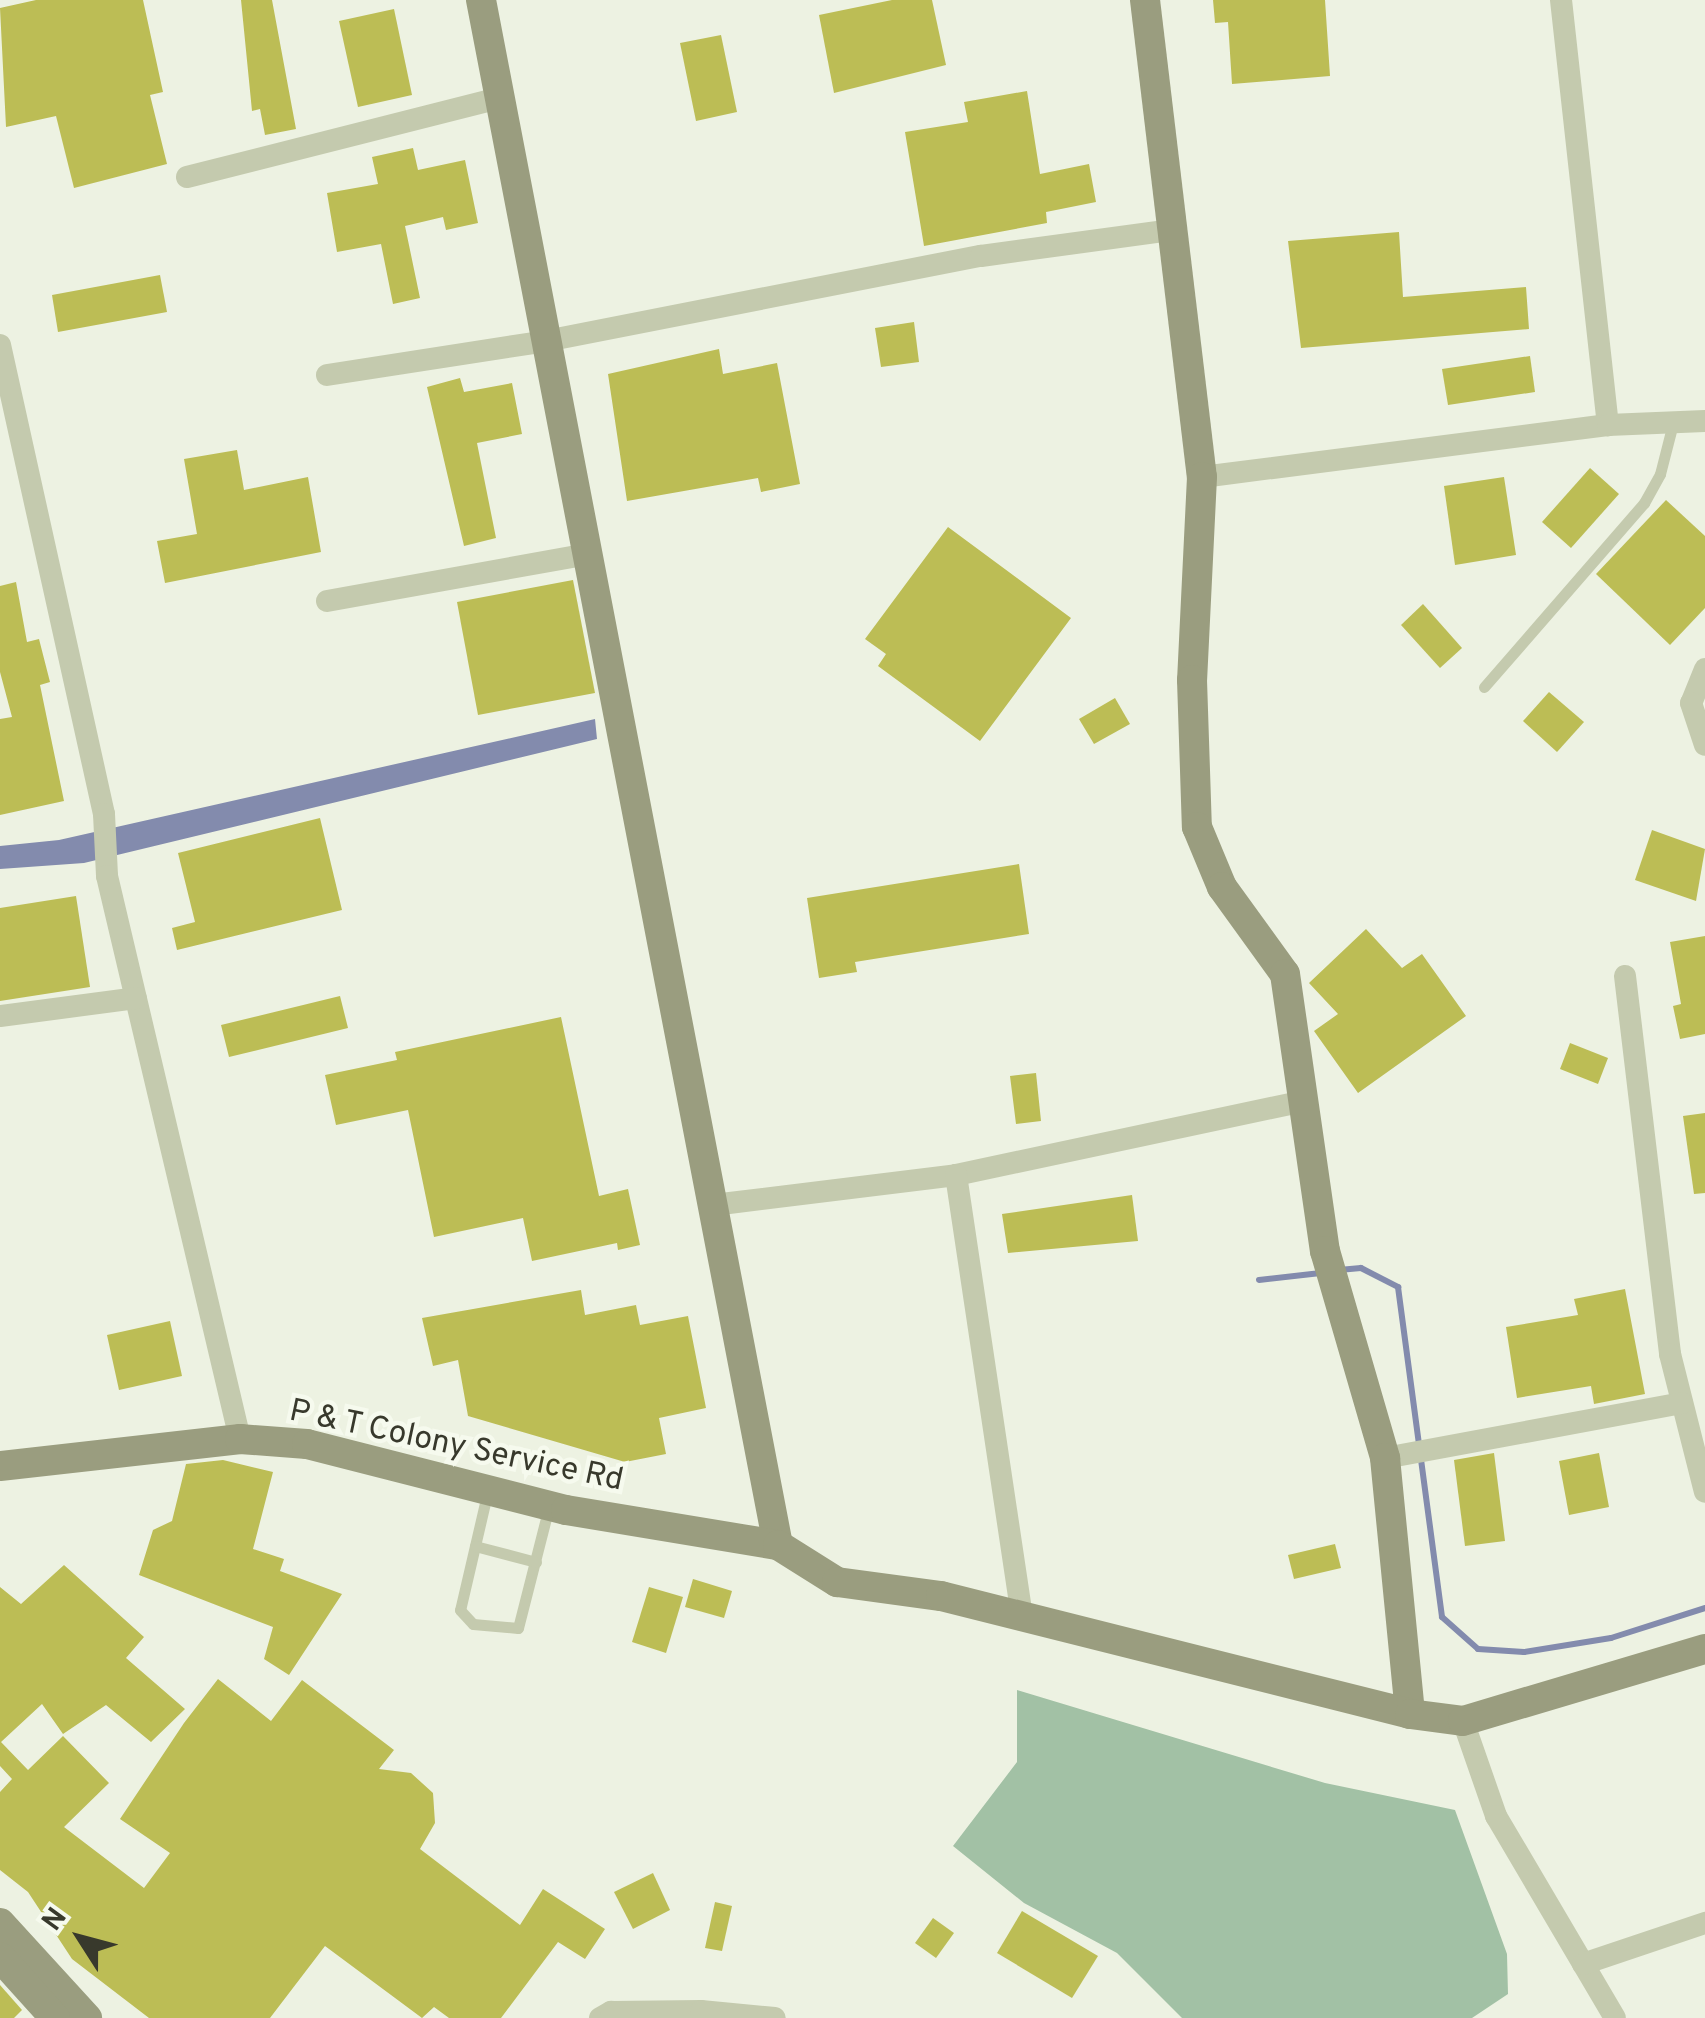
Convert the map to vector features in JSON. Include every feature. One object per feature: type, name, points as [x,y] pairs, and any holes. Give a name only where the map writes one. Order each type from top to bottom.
[{"type":"street","points":[[481,0],[778,1544],[837,1582],[1022,1614],[1410,1714],[1463,1721],[1705,1650]]},
{"type":"street","points":[[1145,0],[1202,477],[1192,680],[1197,827],[1222,886],[1285,974],[1330,1272],[1384,1458],[1410,1714]]},
{"type":"street","points":[[1562,0],[1608,425]]},
{"type":"street","points":[[188,177],[500,98]]},
{"type":"street","points":[[327,375],[546,340],[981,256],[1172,230]]},
{"type":"street","points":[[0,346],[104,814],[107,876],[240,1439]]},
{"type":"street","points":[[1202,477],[1608,425],[1672,427],[1705,421]]},
{"type":"street","points":[[327,601],[588,554]]},
{"type":"street","points":[[1705,669],[1691,703],[1705,744]]},
{"type":"street","points":[[1625,976],[1670,1354],[1705,1492]]},
{"type":"street","points":[[0,1016],[136,998]]},
{"type":"street","points":[[713,1205],[956,1175],[1304,1101]]},
{"type":"street","points":[[956,1175],[1022,1614]]},
{"type":"street","points":[[1384,1458],[1682,1403]]},
{"type":"street","name":"P & T Colony Service Rd","points":[[0,1466],[240,1439],[308,1444],[549,1506],[778,1544]]},
{"type":"street","points":[[1463,1721],[1496,1816],[1615,2018]]},
{"type":"street","points":[[0,1923],[46,2007]]},
{"type":"street","points":[[1583,1964],[1705,1923]]},
{"type":"street","points":[[0,1957],[46,2007],[88,2018]]},
{"type":"street","points":[[600,2018],[610,2012],[702,2011],[776,2018]]},
{"type":"lane","points":[[1484,687],[1644,503],[1660,474],[1672,427]]},
{"type":"lane","points":[[488,1490],[460,1610],[473,1624],[518,1628],[549,1506]]},
{"type":"lane","points":[[475,1546],[536,1562]]},
{"type":"green space","points":[[1017,1690],[1325,1783],[1455,1810],[1507,1954],[1508,1994],[1472,2018],[1182,2018],[1117,1953],[1024,1903],[953,1846],[1017,1762]]},
{"type":"water","points":[[595,719],[597,739],[84,863],[0,869],[0,846],[59,840]]},
{"type":"building","points":[[36,0],[143,0],[163,92],[150,95],[167,164],[74,188],[56,116],[6,127],[0,8]]},
{"type":"building","points":[[241,0],[272,0],[296,129],[265,135],[260,109],[252,111]]},
{"type":"building","points":[[892,0],[932,0],[946,65],[834,93],[819,15]]},
{"type":"building","points":[[1213,0],[1325,0],[1330,76],[1232,84],[1228,22],[1215,23]]},
{"type":"building","points":[[394,9],[412,95],[358,107],[339,21]]},
{"type":"building","points":[[721,35],[737,112],[696,121],[680,43]]},
{"type":"building","points":[[1027,91],[1040,174],[1089,164],[1096,202],[1046,212],[1047,223],[924,246],[905,132],[968,122],[964,102]]},
{"type":"building","points":[[413,148],[418,170],[465,160],[478,223],[446,230],[443,217],[405,226],[420,298],[393,304],[381,244],[337,252],[327,193],[378,184],[372,157]]},
{"type":"building","points":[[1399,232],[1403,297],[1526,287],[1529,329],[1301,348],[1288,241]]},
{"type":"building","points":[[160,275],[167,312],[58,332],[52,295]]},
{"type":"building","points":[[914,322],[919,362],[881,367],[875,328]]},
{"type":"building","points":[[719,349],[723,374],[777,363],[800,484],[761,492],[758,478],[627,501],[608,374]]},
{"type":"building","points":[[1530,356],[1535,392],[1448,405],[1442,369]]},
{"type":"building","points":[[460,378],[464,392],[512,383],[522,434],[477,443],[496,538],[464,546],[427,387]]},
{"type":"building","points":[[237,450],[244,490],[308,477],[321,552],[165,583],[157,541],[197,534],[184,459]]},
{"type":"building","points":[[1590,468],[1619,494],[1571,548],[1542,522]]},
{"type":"building","points":[[1504,477],[1516,555],[1455,565],[1444,486]]},
{"type":"building","points":[[1666,500],[1705,536],[1705,608],[1670,645],[1596,574]]},
{"type":"building","points":[[948,527],[1071,618],[980,741],[878,666],[886,654],[865,639]]},
{"type":"building","points":[[573,580],[595,693],[478,715],[457,602]]},
{"type":"building","points":[[16,582],[27,642],[39,639],[50,682],[40,685],[64,801],[0,815],[0,719],[12,717],[0,672],[0,586]]},
{"type":"building","points":[[1423,604],[1462,648],[1440,668],[1401,625]]},
{"type":"building","points":[[1549,692],[1584,722],[1557,752],[1523,721]]},
{"type":"building","points":[[1115,698],[1130,724],[1094,744],[1079,719]]},
{"type":"building","points":[[320,818],[342,910],[177,950],[172,928],[195,922],[178,853]]},
{"type":"building","points":[[1652,830],[1705,849],[1696,901],[1635,880]]},
{"type":"building","points":[[1019,864],[1029,934],[855,962],[857,972],[819,978],[807,898]]},
{"type":"building","points":[[76,896],[90,987],[0,1001],[0,908]]},
{"type":"building","points":[[1366,929],[1402,968],[1422,954],[1466,1016],[1358,1093],[1314,1031],[1338,1014],[1309,983]]},
{"type":"building","points":[[1705,936],[1705,1034],[1680,1039],[1673,1006],[1681,1004],[1670,942]]},
{"type":"building","points":[[340,996],[348,1028],[229,1057],[221,1025]]},
{"type":"building","points":[[561,1017],[599,1196],[628,1189],[640,1245],[618,1250],[617,1243],[532,1261],[523,1218],[434,1237],[408,1110],[336,1125],[325,1075],[397,1060],[395,1052]]},
{"type":"building","points":[[1570,1043],[1608,1058],[1598,1084],[1560,1069]]},
{"type":"building","points":[[1036,1073],[1041,1121],[1016,1124],[1010,1076]]},
{"type":"building","points":[[1705,1113],[1705,1193],[1694,1194],[1683,1116]]},
{"type":"building","points":[[1132,1195],[1138,1241],[1008,1253],[1002,1214]]},
{"type":"building","points":[[1625,1289],[1645,1394],[1594,1404],[1591,1386],[1517,1398],[1506,1327],[1578,1315],[1574,1299]]},
{"type":"building","points":[[581,1290],[585,1315],[636,1305],[640,1325],[688,1316],[706,1408],[659,1418],[666,1454],[625,1462],[468,1416],[458,1360],[433,1366],[422,1318]]},
{"type":"building","points":[[170,1321],[182,1376],[119,1390],[107,1335]]},
{"type":"building","points":[[1494,1453],[1505,1541],[1465,1546],[1454,1460]]},
{"type":"building","points":[[1599,1453],[1609,1507],[1569,1515],[1559,1461]]},
{"type":"building","points":[[223,1460],[273,1472],[253,1549],[284,1559],[280,1571],[342,1594],[289,1675],[264,1659],[273,1627],[139,1575],[153,1530],[172,1521],[186,1464]]},
{"type":"building","points":[[1335,1544],[1341,1568],[1294,1579],[1288,1555]]},
{"type":"building","points":[[64,1565],[144,1637],[126,1658],[185,1709],[151,1742],[106,1705],[63,1734],[42,1704],[1,1742],[28,1770],[63,1736],[109,1783],[64,1827],[144,1888],[170,1853],[120,1819],[184,1723],[218,1679],[271,1721],[302,1680],[394,1750],[379,1769],[411,1773],[433,1793],[435,1823],[420,1849],[520,1925],[543,1889],[605,1929],[585,1959],[558,1942],[501,2018],[449,2018],[434,2007],[422,2018],[325,1946],[270,2018],[149,2018],[72,1959],[28,1892],[0,1870],[0,1792],[12,1779],[0,1766],[0,1587],[21,1604]]},
{"type":"building","points":[[693,1579],[732,1591],[724,1618],[685,1607]]},
{"type":"building","points":[[649,1587],[683,1597],[666,1653],[632,1642]]},
{"type":"building","points":[[653,1873],[670,1910],[633,1929],[614,1892]]},
{"type":"building","points":[[715,1902],[732,1906],[722,1951],[705,1948]]},
{"type":"building","points":[[1022,1911],[1098,1956],[1072,1998],[997,1953]]},
{"type":"building","points":[[933,1918],[954,1933],[936,1958],[915,1943]]},
{"type":"building","points":[[0,1985],[22,2010],[14,2018],[0,2018]]},
{"type":"waterway","points":[[1339,1270],[1361,1268],[1398,1287],[1442,1617],[1478,1649],[1524,1652],[1611,1638],[1705,1608]]},
{"type":"waterway","points":[[1259,1280],[1321,1273]]}]
